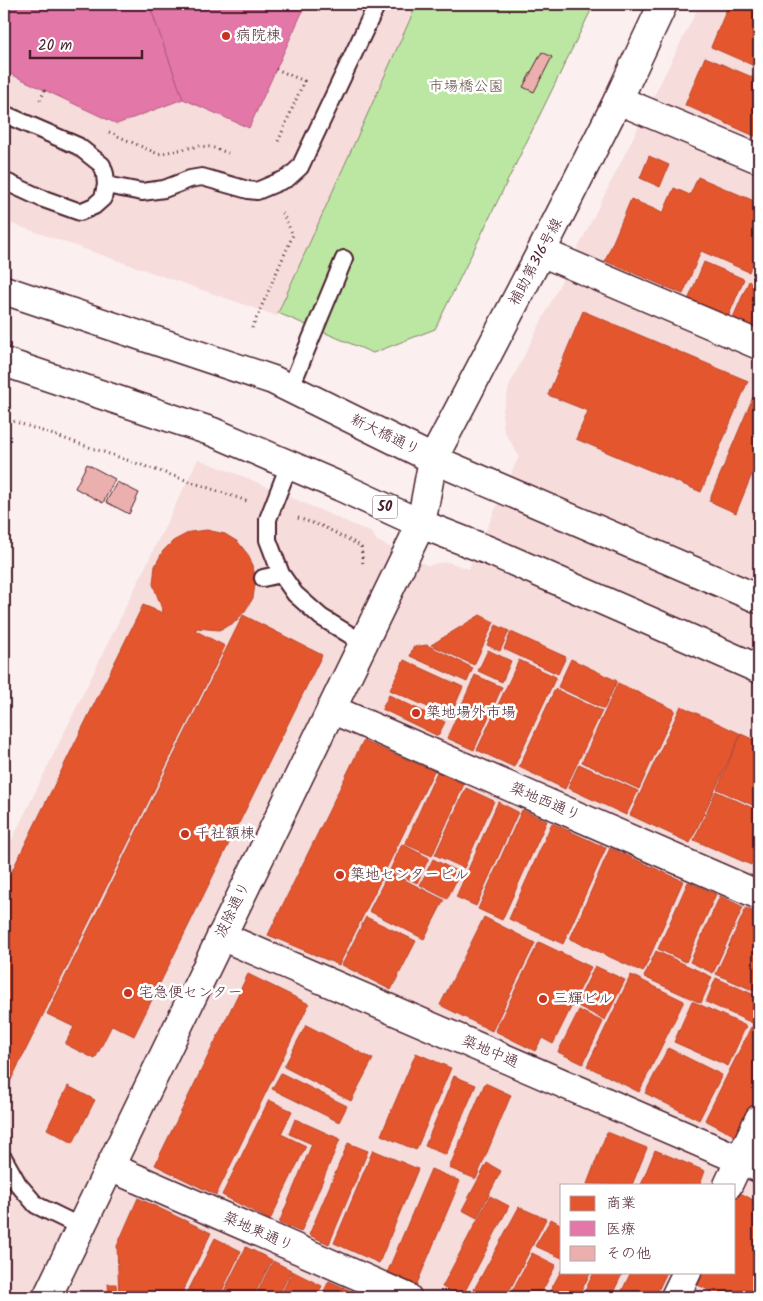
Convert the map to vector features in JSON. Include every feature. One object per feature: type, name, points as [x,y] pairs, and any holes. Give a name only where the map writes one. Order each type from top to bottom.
[{"type":"street","name":"補助第316号線","points":[[421,524],[433,459],[542,252],[618,100],[663,4]]},
{"type":"street","points":[[618,100],[759,159]]},
{"type":"street","points":[[542,252],[759,345]]},
{"type":"street","name":"新大橋通り","points":[[4,290],[273,380],[433,459],[759,599]]},
{"type":"street","name":"50","points":[[4,362],[213,432],[421,524],[490,551],[759,669]]},
{"type":"street","name":"波除通り","points":[[47,1297],[421,524]]},
{"type":"street","name":"築地西通り","points":[[330,709],[759,895]]},
{"type":"street","name":"築地中通","points":[[221,936],[749,1164]]},
{"type":"street","points":[[729,1184],[749,1164],[759,1119]]},
{"type":"street","name":"築地東通り","points":[[110,1167],[407,1297]]},
{"type":"street","points":[[675,1297],[685,1274]]},
{"type":"lane","points":[[106,185],[142,192],[164,189],[190,179],[202,177],[257,191],[288,178],[300,166],[377,4]]},
{"type":"lane","points":[[4,114],[78,146],[102,165],[106,185],[103,198],[94,206],[80,212],[41,198],[4,181]]},
{"type":"lane","points":[[290,389],[344,259]]},
{"type":"lane","points":[[289,464],[268,519],[268,540],[281,574],[295,594],[321,617],[362,643]]},
{"type":"lane","points":[[263,578],[281,574]]},
{"type":"lane","points":[[4,1159],[18,1184],[36,1205],[81,1227]]},
{"type":"path","points":[[107,131],[158,154],[199,146],[211,147],[260,164],[271,159],[304,81],[276,69]]},
{"type":"path","points":[[45,90],[39,100],[48,104]]},
{"type":"path","points":[[252,328],[293,235],[260,164]]},
{"type":"path","points":[[4,418],[324,528],[361,546],[363,569]]},
{"type":"shaded area","points":[[4,4],[417,4],[277,316],[4,221]]},
{"type":"shaded area","name":"築地場外市場","points":[[700,4],[759,4],[759,1297],[4,1297],[4,856],[198,459],[247,478],[372,533],[377,541],[428,566],[448,562],[469,569],[519,456],[504,431],[502,414],[510,384]]},
{"type":"green space","name":"市場橋公園","points":[[417,4],[594,4],[435,329],[373,353],[278,313]]},
{"type":"building: 商業","points":[[729,4],[759,4],[759,68],[711,47]]},
{"type":"building: 商業","points":[[705,57],[759,80],[759,138],[685,105]]},
{"type":"building: 商業","points":[[649,156],[669,165],[660,187],[640,178]]},
{"type":"building: 商業","points":[[698,177],[759,203],[759,248],[749,272],[701,251],[683,294],[605,261],[631,199],[663,213],[674,188],[690,195]]},
{"type":"building: 商業","points":[[704,262],[744,279],[726,322],[686,305]]},
{"type":"building: 商業","points":[[749,281],[759,286],[759,334],[731,322]]},
{"type":"building: 商業","points":[[583,311],[748,381],[701,492],[576,439],[588,411],[548,395]]},
{"type":"building: 商業","points":[[759,383],[759,457],[736,513],[709,501]]},
{"type":"building: 商業","points":[[759,496],[759,518],[752,514]]},
{"type":"building: 商業","points":[[207,530],[225,534],[238,542],[249,556],[254,571],[255,585],[253,598],[234,623],[219,630],[196,628],[196,631],[225,646],[4,1094],[4,887],[143,605],[163,613],[153,584],[155,566],[163,551],[173,541],[190,532]]},
{"type":"building: 商業","name":"千社額棟","points":[[243,615],[322,655],[134,1036],[112,1025],[95,1059],[65,1044],[74,1027],[47,1014]]},
{"type":"building: 商業","points":[[480,615],[494,622],[474,665],[431,645]]},
{"type":"building: 商業","points":[[496,625],[509,631],[500,651],[487,645]]},
{"type":"building: 商業","points":[[511,632],[566,657],[558,674],[504,649]]},
{"type":"building: 商業","points":[[427,645],[473,668],[467,682],[410,656],[413,647]]},
{"type":"building: 商業","points":[[488,650],[511,661],[502,682],[478,671]]},
{"type":"building: 商業","points":[[571,659],[617,681],[604,709],[558,687]]},
{"type":"building: 商業","points":[[404,660],[463,687],[450,717],[390,690]]},
{"type":"building: 商業","points":[[519,660],[556,677],[514,767],[477,750]]},
{"type":"building: 商業","points":[[475,675],[502,687],[474,750],[447,738]]},
{"type":"building: 商業","points":[[618,683],[675,710],[639,789],[582,762]]},
{"type":"building: 商業","points":[[555,689],[602,711],[565,789],[519,767]]},
{"type":"building: 商業","points":[[389,695],[445,722],[438,736],[382,709]]},
{"type":"building: 商業","points":[[681,706],[741,734],[690,843],[630,815]]},
{"type":"building: 商業","points":[[741,734],[759,742],[759,808],[717,789]]},
{"type":"building: 商業","name":"築地センタービル","points":[[363,741],[434,771],[339,965],[268,935]]},
{"type":"building: 商業","points":[[579,764],[638,791],[626,815],[568,788]]},
{"type":"building: 商業","points":[[437,772],[464,784],[432,856],[405,844]]},
{"type":"building: 商業","points":[[466,788],[494,801],[464,868],[435,855]]},
{"type":"building: 商業","points":[[716,791],[759,811],[759,846],[751,865],[694,840]]},
{"type":"building: 商業","points":[[498,802],[518,812],[476,906],[456,897]]},
{"type":"building: 商業","points":[[522,810],[547,821],[502,920],[478,909]]},
{"type":"building: 商業","points":[[552,823],[606,848],[563,944],[509,919]]},
{"type":"building: 商業","points":[[402,844],[429,858],[417,883],[390,870]]},
{"type":"building: 商業","points":[[610,848],[683,881],[643,972],[570,939]]},
{"type":"building: 商業","points":[[433,859],[460,873],[447,899],[420,885]]},
{"type":"building: 商業","points":[[389,872],[444,900],[424,939],[369,911]]},
{"type":"building: 商業","points":[[688,882],[716,894],[686,962],[658,949]]},
{"type":"building: 商業","points":[[720,896],[743,907],[713,973],[690,962]]},
{"type":"building: 商業","points":[[746,908],[759,914],[759,993],[716,974]]},
{"type":"building: 商業","points":[[366,917],[416,941],[391,990],[342,965]]},
{"type":"building: 商業","points":[[484,917],[535,943],[492,1031],[440,1005]]},
{"type":"building: 商業","name":"三輝ビル","points":[[539,942],[591,967],[553,1044],[542,1038],[535,1051],[495,1031]]},
{"type":"building: 商業","points":[[656,951],[712,977],[701,1003],[644,977]]},
{"type":"building: 商業","points":[[595,966],[625,980],[605,1020],[576,1005]]},
{"type":"building: 商業","points":[[248,974],[309,1004],[216,1195],[155,1165]]},
{"type":"building: 商業","points":[[631,975],[684,1001],[639,1092],[587,1066]]},
{"type":"building: 商業","points":[[716,978],[759,997],[759,1026],[706,1002]]},
{"type":"building: 商業","points":[[692,1001],[746,1026],[728,1066],[674,1042]]},
{"type":"building: 商業","points":[[579,1010],[603,1022],[583,1064],[558,1052]]},
{"type":"building: 商業","points":[[306,1025],[373,1059],[351,1101],[284,1067]]},
{"type":"building: 商業","points":[[751,1027],[759,1032],[759,1098],[739,1138],[705,1120]]},
{"type":"building: 商業","points":[[668,1048],[722,1075],[699,1120],[645,1093]]},
{"type":"building: 商業","points":[[416,1053],[451,1068],[416,1150],[381,1135]]},
{"type":"building: 商業","points":[[281,1073],[347,1106],[339,1122],[272,1089]]},
{"type":"building: 商業","points":[[454,1076],[476,1085],[446,1155],[425,1146]]},
{"type":"building: 商業","points":[[485,1083],[511,1095],[476,1179],[449,1168]]},
{"type":"building: 商業","points":[[68,1086],[95,1100],[73,1143],[47,1129]]},
{"type":"building: 商業","points":[[269,1100],[292,1111],[281,1134],[306,1146],[270,1220],[222,1195]]},
{"type":"building: 商業","points":[[295,1119],[340,1139],[301,1232],[279,1223],[312,1144],[289,1134]]},
{"type":"building: 商業","points":[[607,1132],[647,1148],[632,1184],[587,1184]]},
{"type":"building: 商業","points":[[348,1143],[368,1151],[329,1244],[309,1235]]},
{"type":"building: 商業","points":[[373,1150],[418,1169],[379,1263],[334,1243]]},
{"type":"building: 商業","points":[[655,1150],[705,1171],[700,1184],[641,1184]]},
{"type":"building: 商業","points":[[487,1163],[501,1171],[477,1218],[462,1210]]},
{"type":"building: 商業","points":[[431,1169],[460,1181],[416,1286],[387,1273]]},
{"type":"building: 商業","points":[[737,1191],[755,1201],[751,1210],[759,1214],[759,1297],[724,1297],[691,1282],[695,1274],[736,1274]]},
{"type":"building: 商業","points":[[490,1196],[509,1206],[462,1297],[442,1287]]},
{"type":"building: 商業","points":[[138,1198],[211,1233],[180,1297],[119,1297],[117,1246]]},
{"type":"building: 商業","points":[[519,1207],[546,1219],[506,1297],[470,1297]]},
{"type":"building: 商業","points":[[551,1219],[560,1224],[560,1257],[535,1246]]},
{"type":"building: 商業","points":[[215,1238],[241,1251],[219,1297],[185,1297]]},
{"type":"building: 商業","points":[[246,1247],[272,1260],[253,1297],[221,1297]]},
{"type":"building: 商業","points":[[532,1253],[556,1265],[539,1297],[509,1297]]},
{"type":"building: 商業","points":[[273,1261],[291,1270],[278,1297],[255,1297]]},
{"type":"building: 商業","points":[[292,1271],[322,1286],[316,1297],[280,1297]]},
{"type":"building: 商業","points":[[560,1273],[590,1274],[578,1297],[547,1297]]},
{"type":"building: 商業","points":[[593,1274],[622,1274],[611,1297],[582,1297]]},
{"type":"building: 商業","points":[[630,1274],[666,1274],[655,1297],[619,1297]]},
{"type":"building: 商業","points":[[329,1281],[349,1290],[345,1297],[321,1297]]},
{"type":"building: 商業","points":[[108,1284],[116,1284],[117,1297],[109,1297]]},
{"type":"building: 医療","points":[[4,4],[149,4],[183,99],[117,124],[4,71]]},
{"type":"building: 医療","name":"病院棟","points":[[149,4],[306,4],[249,128],[183,99]]},
{"type":"building: その他","points":[[542,52],[552,57],[534,92],[523,87]]},
{"type":"building: その他","points":[[87,464],[115,479],[103,503],[75,488]]},
{"type":"building: その他","points":[[117,482],[139,493],[129,514],[106,502]]},
{"type":"place","name":"病院棟","points":[[226,36]]},
{"type":"place","name":"築地場外市場","points":[[416,713]]},
{"type":"place","name":"千社額棟","points":[[185,834]]},
{"type":"place","name":"築地センタービル","points":[[340,875]]},
{"type":"place","name":"宅急便センター","points":[[128,993]]},
{"type":"place","name":"三輝ビル","points":[[543,999]]}]
